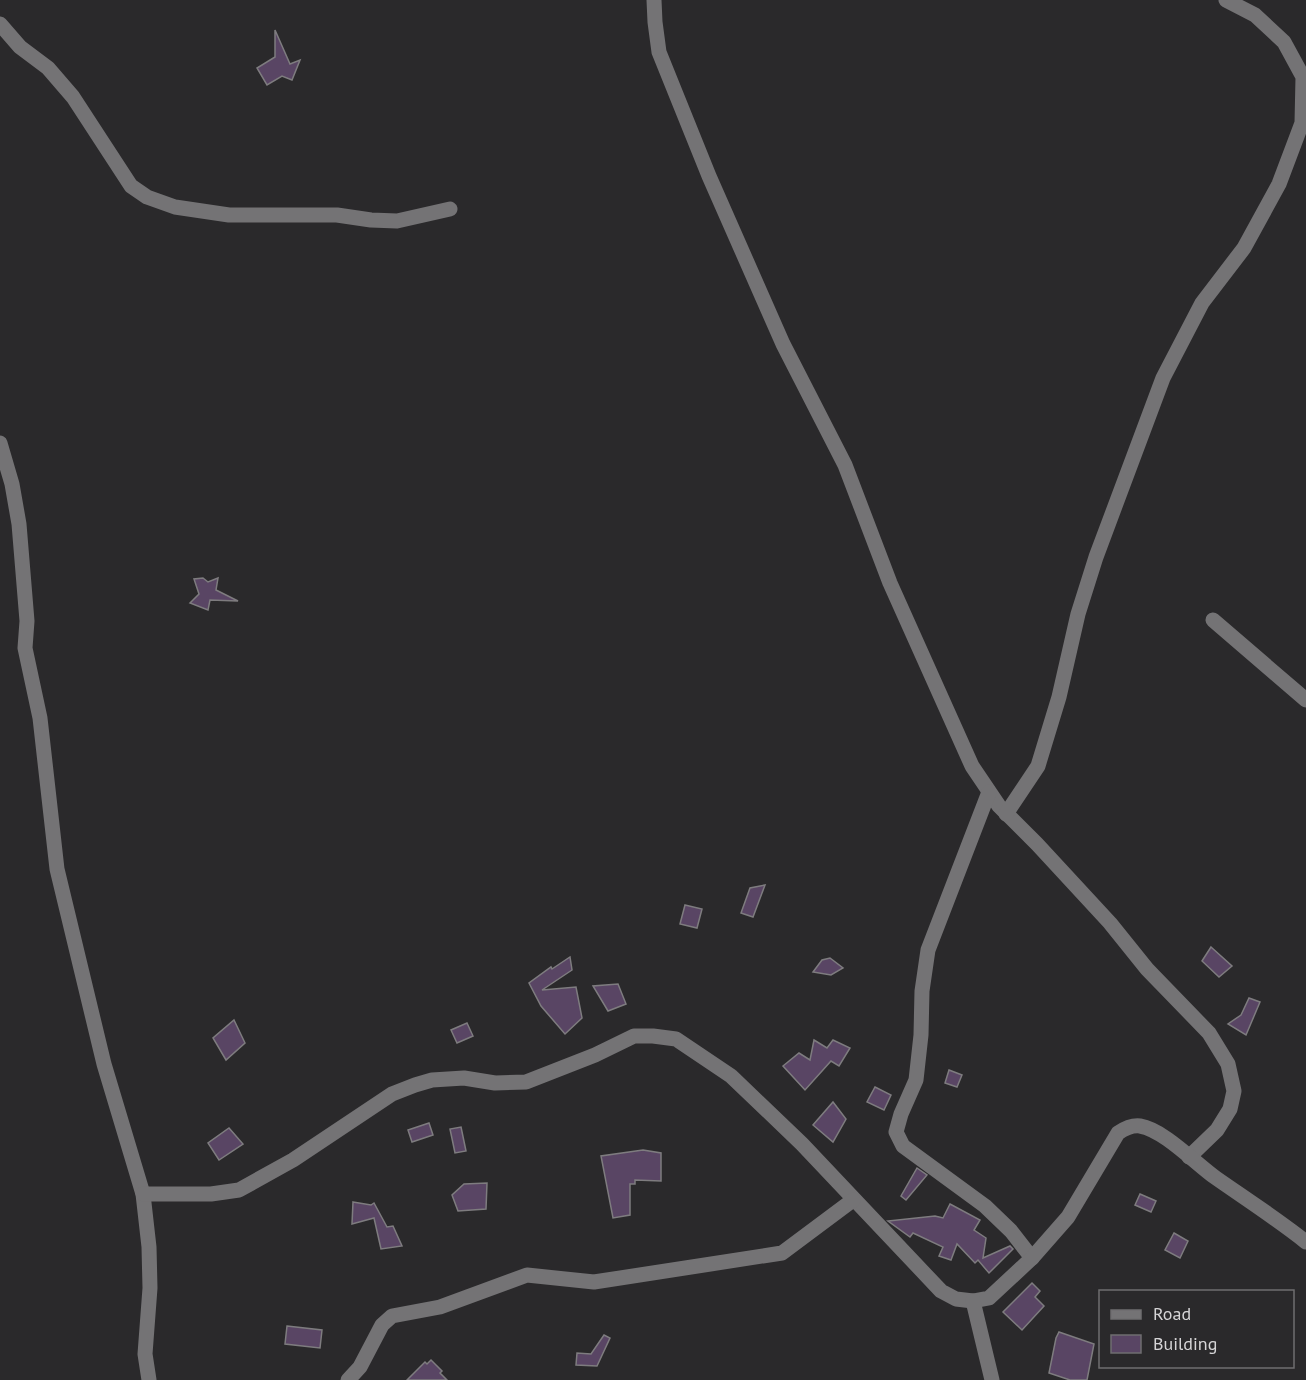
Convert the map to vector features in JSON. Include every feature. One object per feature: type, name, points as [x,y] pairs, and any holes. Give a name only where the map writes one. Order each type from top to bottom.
[{"type":"street","points":[[654,0],[659,52],[709,176],[783,344],[845,465],[890,583],[972,766],[1006,814],[1110,922],[1147,969],[1209,1033],[1228,1064],[1234,1090],[1230,1109],[1217,1130],[1189,1156]]},
{"type":"street","points":[[1006,814],[1038,766],[1059,697],[1078,614],[1096,557],[1163,378],[1202,303],[1244,248],[1279,184],[1302,123],[1303,77],[1284,42],[1255,15],[1226,0]]},
{"type":"street","points":[[0,24],[20,47],[48,68],[73,97],[131,186],[147,197],[176,207],[229,215],[337,215],[398,221],[450,209]]},
{"type":"street","points":[[0,443],[12,484],[19,524],[27,621],[25,648],[40,718],[57,869],[104,1064],[143,1194],[149,1247],[150,1288],[145,1354],[149,1380]]},
{"type":"street","points":[[1213,620],[1306,700]]},
{"type":"street","points":[[989,792],[928,950],[922,991],[921,1035],[916,1080],[896,1132],[903,1146],[985,1206],[1011,1232],[1032,1258]]},
{"type":"street","points":[[143,1194],[212,1194],[239,1190],[293,1160],[392,1094],[414,1085],[432,1080],[464,1078],[495,1083],[526,1082],[596,1055],[634,1036],[653,1036],[676,1039],[731,1076],[802,1144],[941,1291],[956,1299],[973,1301],[989,1298],[1032,1258],[1068,1217],[1107,1149],[1124,1128],[1139,1126],[1163,1136],[1306,1242]]},
{"type":"street","points":[[348,1380],[360,1367],[382,1325],[392,1316],[440,1307],[527,1275],[594,1282],[782,1253],[853,1200]]},
{"type":"street","points":[[973,1301],[992,1380]]},
{"type":"building","points":[[275,30],[290,64],[300,60],[292,80],[282,76],[267,85],[257,68],[275,57]]},
{"type":"building","points":[[203,578],[208,582],[218,578],[216,590],[238,601],[210,600],[208,610],[190,603],[199,594],[194,579]]},
{"type":"building","points":[[765,885],[753,917],[741,913],[750,888]]},
{"type":"building","points":[[685,905],[702,909],[697,928],[680,924]]},
{"type":"building","points":[[1211,947],[1232,966],[1219,977],[1202,961]]},
{"type":"building","points":[[570,957],[572,970],[542,990],[576,987],[582,1018],[565,1034],[541,1006],[529,983]]},
{"type":"building","points":[[830,958],[843,968],[831,975],[813,972],[822,960]]},
{"type":"building","points":[[618,984],[626,1004],[608,1011],[593,986]]},
{"type":"building","points":[[1249,998],[1260,1002],[1246,1035],[1228,1024],[1241,1015]]},
{"type":"building","points":[[234,1020],[245,1043],[226,1060],[213,1038]]},
{"type":"building","points":[[467,1023],[473,1036],[457,1043],[451,1030]]},
{"type":"building","points":[[814,1040],[827,1048],[833,1040],[850,1048],[839,1066],[831,1061],[805,1090],[783,1066],[799,1053],[810,1060]]},
{"type":"building","points":[[949,1070],[962,1075],[957,1087],[945,1083]]},
{"type":"building","points":[[875,1087],[891,1095],[884,1110],[867,1102]]},
{"type":"building","points":[[833,1102],[846,1119],[833,1142],[813,1125]]},
{"type":"building","points":[[429,1123],[433,1135],[412,1142],[408,1130]]},
{"type":"building","points":[[461,1127],[466,1151],[455,1153],[450,1129]]},
{"type":"building","points":[[229,1128],[243,1144],[219,1160],[208,1143]]},
{"type":"building","points":[[643,1150],[661,1153],[661,1181],[635,1180],[635,1184],[630,1184],[630,1215],[613,1218],[601,1156]]},
{"type":"building","points":[[917,1168],[927,1175],[906,1200],[901,1196]]},
{"type":"building","points":[[487,1183],[486,1209],[458,1211],[452,1195],[464,1184]]},
{"type":"building","points":[[1140,1194],[1156,1201],[1151,1212],[1135,1205]]},
{"type":"building","points":[[353,1202],[371,1205],[374,1203],[387,1227],[393,1226],[402,1246],[381,1249],[374,1218],[352,1224]]},
{"type":"building","points":[[950,1204],[980,1220],[974,1230],[986,1238],[983,1258],[1010,1246],[1013,1249],[989,1273],[978,1260],[975,1263],[957,1244],[951,1260],[939,1256],[943,1247],[913,1233],[910,1237],[888,1221],[935,1216],[943,1218]]},
{"type":"building","points":[[1174,1233],[1188,1241],[1180,1258],[1165,1250]]},
{"type":"building","points":[[1032,1283],[1040,1291],[1035,1297],[1044,1306],[1022,1330],[1003,1312]]},
{"type":"building","points":[[287,1326],[322,1330],[320,1348],[285,1344]]},
{"type":"building","points":[[1059,1332],[1094,1344],[1087,1380],[1070,1380],[1049,1373]]},
{"type":"building","points":[[604,1335],[610,1338],[597,1366],[576,1365],[577,1353],[591,1354]]},
{"type":"building","points":[[431,1360],[447,1380],[407,1380],[425,1362],[427,1364]]}]
